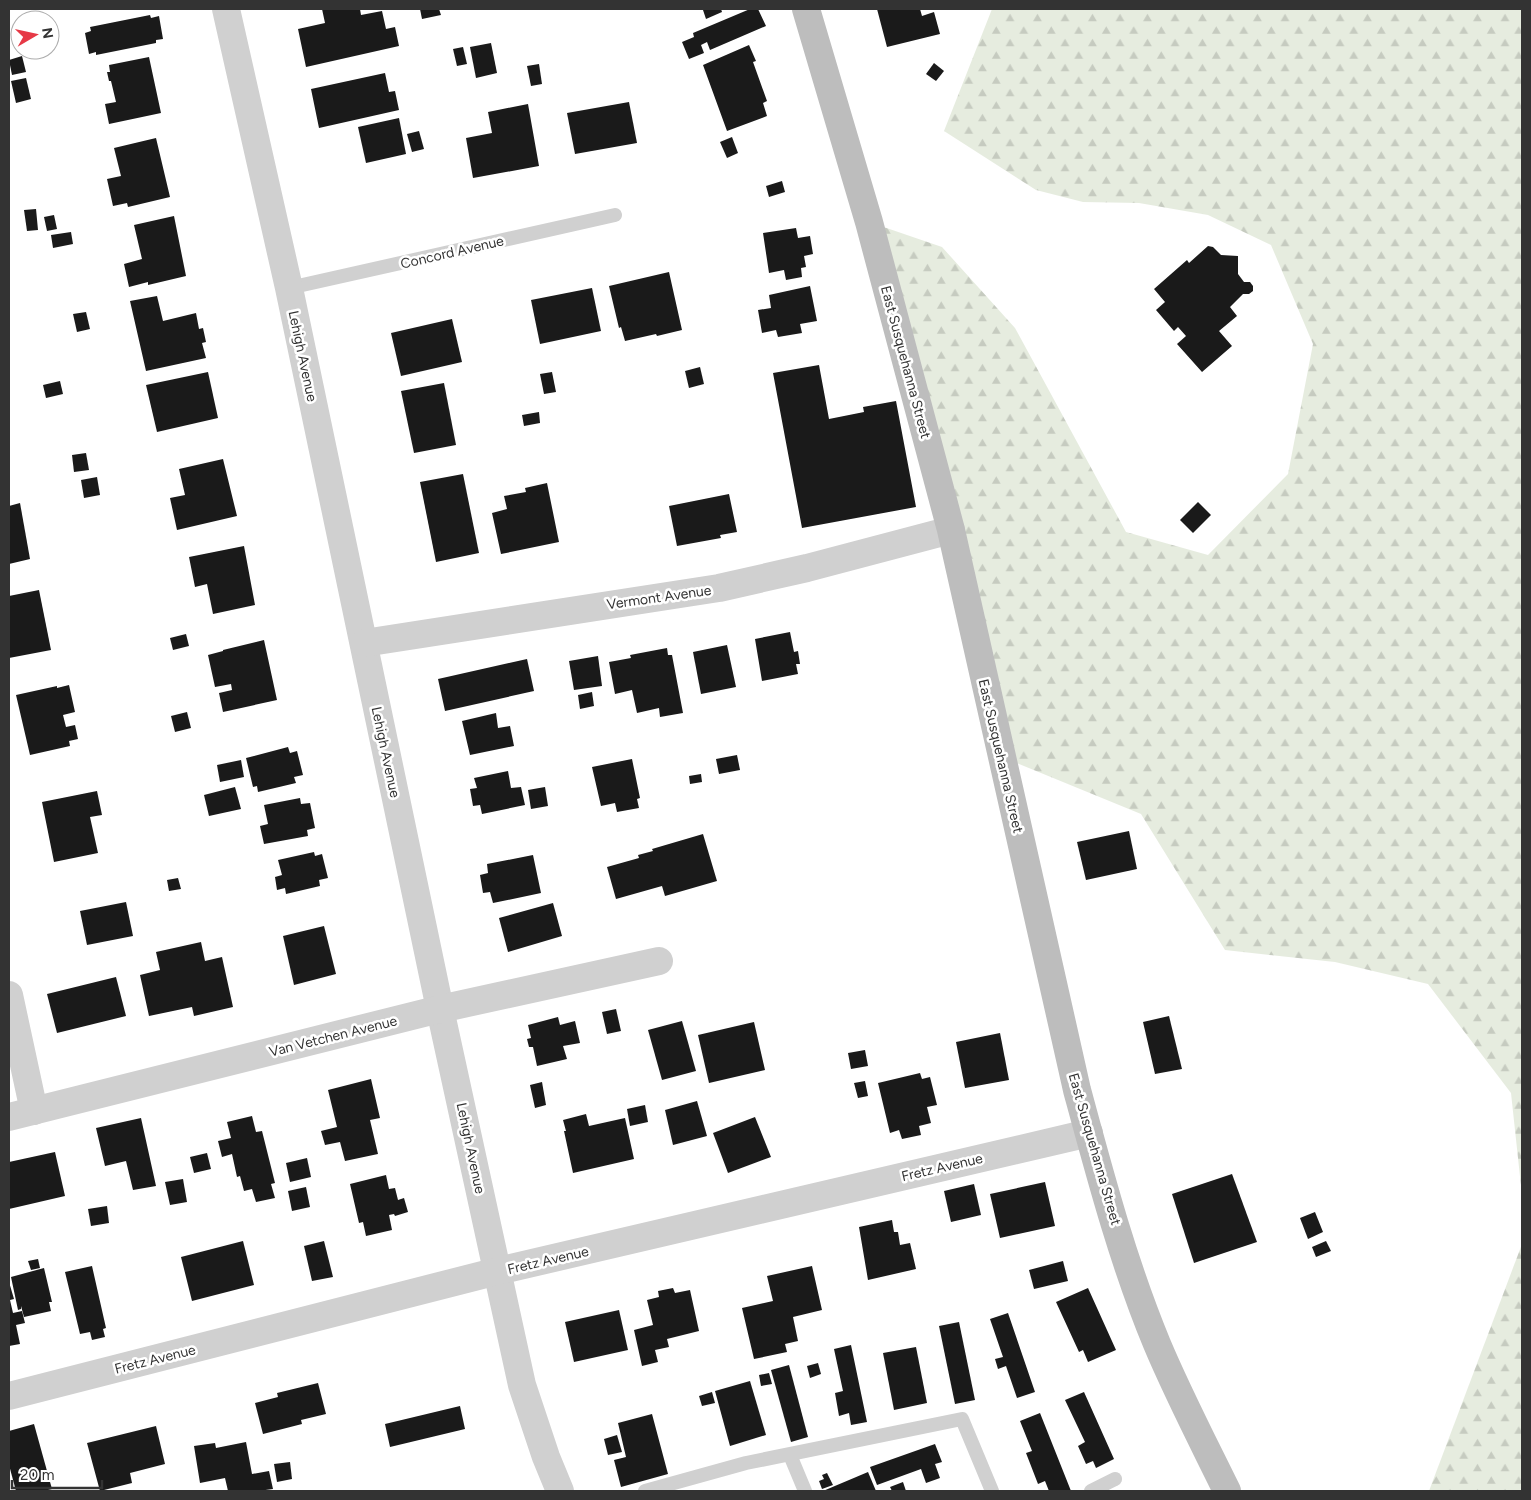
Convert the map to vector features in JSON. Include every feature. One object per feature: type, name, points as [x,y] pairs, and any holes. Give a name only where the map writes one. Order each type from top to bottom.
[{"type":"main road","name":"East Susquehanna Street","points":[[806,9],[868,222],[951,530],[1073,1071],[1089,1133],[1130,1270],[1157,1344],[1226,1491]]},
{"type":"street","name":"Lehigh Avenue","points":[[226,9],[289,288],[440,1008],[522,1385],[546,1457],[560,1491]]},
{"type":"street","name":"Vermont Avenue","points":[[364,644],[633,600],[719,588],[807,568],[951,530]]},
{"type":"street","name":"Van Vetchen Avenue","points":[[21,1114],[440,1008],[659,962]]},
{"type":"street","points":[[9,995],[21,1114]]},
{"type":"street","name":"Fretz Avenue","points":[[9,1396],[498,1271],[1089,1133]]},
{"type":"lane","name":"Concord Avenue","points":[[289,288],[615,215]]},
{"type":"lane","points":[[645,1491],[746,1463],[962,1419],[992,1491]]},
{"type":"lane","points":[[790,1455],[805,1491]]},
{"type":"lane","points":[[1091,1491],[1115,1479]]},
{"type":"green space","points":[[992,9],[1522,9],[1522,1195],[1511,1093],[1428,984],[1335,962],[1225,950],[1141,814],[1002,757],[869,222],[942,247],[1015,328],[1126,532],[1208,555],[1288,474],[1313,344],[1271,245],[1208,215],[1139,203],[1083,202],[1036,190],[944,131]]},
{"type":"green space","points":[[1522,1244],[1522,1491],[1429,1491]]},
{"type":"building","points":[[322,9],[360,9],[361,15],[382,11],[386,29],[395,27],[399,46],[306,67],[298,29],[325,23]]},
{"type":"building","points":[[420,9],[439,9],[441,15],[422,19]]},
{"type":"building","points":[[721,9],[722,12],[706,19],[703,10]]},
{"type":"building","points":[[750,9],[758,9],[766,26],[710,50],[707,42],[701,45],[704,53],[689,59],[682,42],[694,37],[693,33]]},
{"type":"building","points":[[877,9],[920,9],[922,16],[934,12],[940,34],[887,47]]},
{"type":"building","points":[[150,15],[151,18],[159,16],[163,39],[156,40],[156,43],[96,55],[96,52],[89,54],[85,33],[91,31],[90,27]]},
{"type":"building","points":[[491,43],[497,73],[476,78],[470,47]]},
{"type":"building","points":[[749,45],[756,61],[753,62],[767,101],[763,103],[767,116],[727,131],[703,65]]},
{"type":"building","points":[[463,47],[467,64],[457,66],[453,49]]},
{"type":"building","points":[[149,57],[161,113],[109,124],[105,104],[116,102],[107,72],[110,72],[109,65]]},
{"type":"building","points":[[9,60],[23,60],[26,72],[12,75]]},
{"type":"building","points":[[934,63],[944,71],[936,81],[926,74]]},
{"type":"building","points":[[539,64],[542,84],[531,86],[527,66]]},
{"type":"building","points":[[385,73],[389,92],[395,91],[399,110],[319,128],[311,89]]},
{"type":"building","points":[[26,78],[31,99],[16,103],[11,81]]},
{"type":"building","points":[[629,102],[637,143],[575,154],[567,113]]},
{"type":"building","points":[[528,104],[539,166],[473,178],[466,138],[492,133],[488,112]]},
{"type":"building","points":[[399,118],[406,154],[366,163],[358,127]]},
{"type":"building","points":[[419,131],[424,149],[412,152],[407,134]]},
{"type":"building","points":[[732,137],[738,153],[727,158],[720,142]]},
{"type":"building","points":[[156,138],[170,197],[128,207],[127,203],[113,206],[107,179],[121,176],[114,148]]},
{"type":"building","points":[[782,181],[785,192],[769,197],[766,186]]},
{"type":"building","points":[[36,209],[38,230],[27,231],[24,210]]},
{"type":"building","points":[[54,215],[57,229],[47,231],[44,217]]},
{"type":"building","points":[[174,216],[186,276],[148,285],[148,282],[129,287],[124,264],[142,259],[134,225]]},
{"type":"building","points":[[796,228],[798,238],[810,236],[813,254],[804,256],[806,267],[801,268],[802,277],[786,280],[784,270],[769,273],[763,233]]},
{"type":"building","points":[[71,232],[73,244],[53,248],[51,235]]},
{"type":"building","points":[[1208,246],[1213,247],[1221,255],[1238,256],[1238,274],[1244,282],[1250,282],[1253,286],[1253,291],[1249,294],[1243,294],[1230,307],[1237,316],[1219,331],[1232,346],[1202,372],[1177,344],[1186,336],[1178,327],[1174,331],[1156,310],[1165,302],[1154,289],[1187,260],[1189,263]]},
{"type":"building","points":[[669,272],[682,330],[625,341],[621,327],[619,328],[609,286]]},
{"type":"building","points":[[810,286],[817,321],[800,324],[802,333],[778,337],[776,330],[762,333],[758,310],[771,308],[769,295]]},
{"type":"building","points":[[592,288],[601,331],[540,344],[531,300]]},
{"type":"building","points":[[157,296],[163,321],[196,313],[199,329],[203,328],[206,342],[202,343],[206,358],[146,371],[130,301]]},
{"type":"building","points":[[86,312],[90,329],[77,332],[73,314]]},
{"type":"building","points":[[452,319],[462,362],[401,376],[391,333]]},
{"type":"building","points":[[819,365],[829,419],[864,412],[863,407],[896,401],[916,507],[802,528],[773,373]]},
{"type":"building","points":[[700,367],[704,384],[689,388],[685,371]]},
{"type":"building","points":[[208,372],[218,418],[157,432],[146,385]]},
{"type":"building","points":[[552,372],[556,392],[544,394],[540,374]]},
{"type":"building","points":[[60,381],[63,394],[46,398],[43,385]]},
{"type":"building","points":[[444,383],[456,445],[414,453],[401,391]]},
{"type":"building","points":[[539,412],[540,423],[524,426],[522,415]]},
{"type":"building","points":[[86,453],[89,470],[74,472],[72,455]]},
{"type":"building","points":[[223,459],[237,516],[177,530],[170,498],[185,495],[179,469]]},
{"type":"building","points":[[463,474],[479,553],[436,562],[420,482]]},
{"type":"building","points":[[97,477],[100,495],[84,498],[81,480]]},
{"type":"building","points":[[547,483],[559,542],[501,554],[492,513],[507,509],[504,496],[526,492],[525,488]]},
{"type":"building","points":[[729,494],[737,532],[720,535],[721,538],[677,546],[669,506]]},
{"type":"building","points":[[1198,502],[1211,515],[1193,533],[1180,520]]},
{"type":"building","points":[[20,503],[30,559],[9,564],[9,506]]},
{"type":"building","points":[[244,546],[255,605],[213,614],[207,584],[195,587],[189,557]]},
{"type":"building","points":[[39,590],[51,650],[9,658],[9,596]]},
{"type":"building","points":[[790,632],[794,652],[798,651],[800,664],[796,664],[798,674],[762,681],[755,639]]},
{"type":"building","points":[[186,634],[189,646],[173,650],[170,638]]},
{"type":"building","points":[[264,640],[277,700],[223,712],[219,693],[232,690],[231,684],[215,687],[208,655]]},
{"type":"building","points":[[727,645],[736,687],[701,694],[693,652]]},
{"type":"building","points":[[667,648],[668,655],[672,655],[683,713],[660,717],[659,708],[637,713],[632,690],[615,694],[609,662],[631,658],[630,655]]},
{"type":"building","points":[[598,656],[602,686],[574,690],[569,661]]},
{"type":"building","points":[[527,659],[534,691],[445,711],[438,679]]},
{"type":"building","points":[[69,685],[75,712],[63,715],[66,727],[75,725],[78,739],[69,741],[70,746],[30,755],[16,695]]},
{"type":"building","points":[[592,692],[594,706],[580,709],[578,695]]},
{"type":"building","points":[[187,712],[191,728],[175,732],[171,716]]},
{"type":"building","points":[[496,713],[498,728],[510,726],[514,746],[470,755],[462,721]]},
{"type":"building","points":[[288,747],[290,753],[297,751],[303,775],[294,777],[296,783],[258,792],[257,786],[253,787],[246,758]]},
{"type":"building","points":[[737,755],[740,770],[719,774],[716,759]]},
{"type":"building","points":[[632,759],[640,798],[637,799],[639,808],[617,812],[615,803],[601,806],[592,767]]},
{"type":"building","points":[[241,760],[244,777],[220,782],[217,765]]},
{"type":"building","points":[[508,771],[511,788],[521,787],[525,805],[482,814],[480,805],[473,806],[470,789],[477,788],[474,778]]},
{"type":"building","points":[[701,774],[702,782],[690,784],[689,776]]},
{"type":"building","points":[[235,787],[241,809],[209,816],[204,795]]},
{"type":"building","points":[[545,787],[548,806],[531,809],[528,790]]},
{"type":"building","points":[[97,791],[102,815],[90,817],[98,853],[54,862],[42,802]]},
{"type":"building","points":[[300,798],[301,804],[310,803],[315,828],[307,830],[308,836],[264,844],[260,826],[268,824],[264,805]]},
{"type":"building","points":[[1129,831],[1137,869],[1086,880],[1077,842]]},
{"type":"building","points":[[703,834],[717,881],[665,896],[662,886],[616,899],[607,867],[639,858],[638,855],[653,851],[652,849]]},
{"type":"building","points":[[314,852],[315,856],[322,854],[328,878],[319,880],[320,886],[286,894],[285,888],[277,890],[275,877],[282,875],[278,860]]},
{"type":"building","points":[[533,855],[541,893],[493,903],[490,892],[483,893],[480,875],[488,873],[487,864]]},
{"type":"building","points":[[178,878],[181,889],[169,891],[167,880]]},
{"type":"building","points":[[126,902],[133,936],[87,945],[80,911]]},
{"type":"building","points":[[553,903],[562,936],[508,952],[499,918]]},
{"type":"building","points":[[324,926],[336,974],[294,985],[283,936]]},
{"type":"building","points":[[201,942],[205,961],[222,957],[233,1007],[194,1016],[192,1007],[149,1016],[140,975],[160,970],[156,952]]},
{"type":"building","points":[[116,977],[126,1016],[57,1033],[47,994]]},
{"type":"building","points":[[616,1009],[621,1031],[607,1034],[602,1012]]},
{"type":"building","points":[[1169,1016],[1182,1069],[1155,1074],[1143,1022]]},
{"type":"building","points":[[558,1017],[560,1025],[575,1021],[580,1043],[563,1046],[567,1059],[537,1066],[533,1047],[529,1047],[527,1039],[531,1038],[528,1025]]},
{"type":"building","points":[[682,1021],[696,1071],[662,1080],[648,1030]]},
{"type":"building","points":[[754,1022],[765,1070],[709,1083],[698,1035]]},
{"type":"building","points":[[1000,1033],[1009,1080],[965,1088],[956,1042]]},
{"type":"building","points":[[865,1050],[868,1066],[851,1069],[848,1053]]},
{"type":"building","points":[[920,1073],[922,1079],[930,1077],[937,1105],[927,1107],[931,1123],[919,1126],[921,1135],[902,1139],[899,1130],[890,1133],[878,1083]]},
{"type":"building","points":[[371,1079],[380,1118],[370,1120],[378,1154],[345,1161],[340,1142],[325,1145],[321,1131],[337,1127],[328,1090]]},
{"type":"building","points":[[865,1081],[868,1096],[858,1098],[854,1083]]},
{"type":"building","points":[[542,1082],[546,1105],[535,1108],[530,1085]]},
{"type":"building","points":[[697,1101],[707,1136],[673,1145],[665,1110]]},
{"type":"building","points":[[645,1105],[648,1122],[630,1126],[627,1109]]},
{"type":"building","points":[[586,1114],[589,1126],[625,1118],[634,1159],[573,1173],[563,1120]]},
{"type":"building","points":[[252,1116],[256,1132],[262,1131],[275,1183],[271,1184],[275,1198],[256,1202],[252,1189],[244,1191],[240,1176],[237,1177],[232,1154],[222,1157],[218,1141],[231,1138],[227,1122]]},
{"type":"building","points":[[755,1117],[771,1157],[728,1173],[713,1133]]},
{"type":"building","points":[[141,1118],[156,1186],[133,1190],[126,1161],[105,1166],[96,1128]]},
{"type":"building","points":[[55,1152],[65,1196],[9,1209],[9,1162]]},
{"type":"building","points":[[207,1153],[211,1169],[194,1173],[190,1157]]},
{"type":"building","points":[[307,1158],[311,1177],[290,1182],[286,1163]]},
{"type":"building","points":[[1232,1174],[1257,1242],[1194,1263],[1172,1194]]},
{"type":"building","points":[[386,1175],[389,1189],[395,1188],[398,1200],[404,1198],[408,1212],[395,1216],[394,1214],[389,1215],[392,1230],[366,1236],[363,1222],[359,1223],[350,1184]]},
{"type":"building","points":[[183,1179],[187,1202],[170,1205],[165,1182]]},
{"type":"building","points":[[1045,1182],[1055,1226],[1000,1238],[990,1194]]},
{"type":"building","points":[[974,1184],[981,1215],[951,1222],[944,1191]]},
{"type":"building","points":[[306,1187],[310,1207],[292,1211],[288,1191]]},
{"type":"building","points":[[107,1206],[109,1223],[91,1226],[88,1209]]},
{"type":"building","points":[[1315,1212],[1323,1232],[1308,1239],[1300,1218]]},
{"type":"building","points":[[892,1220],[894,1232],[898,1232],[900,1245],[910,1243],[916,1269],[868,1280],[859,1227]]},
{"type":"building","points":[[243,1241],[254,1285],[192,1301],[181,1257]]},
{"type":"building","points":[[324,1241],[333,1277],[312,1281],[304,1246]]},
{"type":"building","points":[[1326,1241],[1331,1251],[1316,1257],[1312,1247]]},
{"type":"building","points":[[38,1259],[40,1268],[31,1270],[28,1261]]},
{"type":"building","points":[[1063,1261],[1068,1281],[1034,1289],[1029,1270]]},
{"type":"building","points":[[92,1266],[106,1328],[103,1329],[105,1337],[92,1340],[90,1332],[80,1334],[65,1272]]},
{"type":"building","points":[[812,1266],[822,1310],[793,1317],[798,1341],[785,1344],[787,1352],[754,1359],[742,1308],[773,1301],[767,1276]]},
{"type":"building","points":[[44,1268],[52,1302],[49,1302],[51,1311],[24,1317],[21,1306],[21,1309],[18,1310],[11,1277]]},
{"type":"building","points":[[9,1282],[14,1299],[10,1300],[13,1313],[22,1311],[25,1323],[16,1325],[20,1344],[9,1346]]},
{"type":"building","points":[[673,1288],[675,1293],[690,1290],[699,1331],[667,1339],[669,1347],[655,1350],[658,1362],[642,1366],[634,1330],[653,1325],[647,1300],[659,1297],[658,1291]]},
{"type":"building","points":[[1088,1288],[1116,1350],[1088,1362],[1083,1350],[1079,1352],[1056,1302]]},
{"type":"building","points":[[619,1310],[628,1350],[574,1362],[565,1322]]},
{"type":"building","points":[[1008,1313],[1035,1392],[1017,1398],[1006,1366],[998,1369],[995,1359],[1003,1357],[990,1319]]},
{"type":"building","points":[[959,1322],[975,1400],[955,1404],[939,1326]]},
{"type":"building","points":[[851,1345],[867,1422],[851,1425],[849,1413],[839,1416],[835,1393],[843,1391],[834,1349]]},
{"type":"building","points":[[916,1347],[927,1403],[894,1410],[883,1353]]},
{"type":"building","points":[[818,1363],[821,1374],[810,1378],[807,1366]]},
{"type":"building","points":[[789,1365],[808,1437],[791,1442],[771,1370]]},
{"type":"building","points":[[769,1373],[772,1384],[761,1386],[759,1375]]},
{"type":"building","points":[[750,1381],[766,1435],[730,1446],[715,1391]]},
{"type":"building","points":[[318,1383],[326,1414],[301,1420],[302,1424],[263,1434],[255,1403],[278,1397],[277,1393]]},
{"type":"building","points":[[712,1392],[715,1403],[702,1406],[699,1396]]},
{"type":"building","points":[[1084,1392],[1114,1459],[1096,1468],[1093,1461],[1086,1464],[1078,1446],[1085,1442],[1065,1400]]},
{"type":"building","points":[[460,1406],[465,1429],[390,1447],[385,1424]]},
{"type":"building","points":[[1040,1413],[1071,1491],[1049,1491],[1045,1481],[1038,1484],[1026,1453],[1032,1451],[1020,1421]]},
{"type":"building","points":[[652,1414],[668,1474],[621,1487],[614,1460],[626,1457],[618,1423]]},
{"type":"building","points":[[34,1424],[52,1489],[44,1491],[16,1491],[9,1465],[9,1431]]},
{"type":"building","points":[[156,1426],[165,1464],[130,1473],[132,1483],[100,1491],[87,1443]]},
{"type":"building","points":[[617,1435],[622,1452],[608,1455],[604,1439]]},
{"type":"building","points":[[246,1442],[252,1474],[269,1471],[273,1489],[228,1491],[225,1478],[200,1483],[194,1446],[215,1443],[216,1448]]},
{"type":"building","points":[[935,1444],[942,1462],[935,1464],[940,1478],[926,1483],[921,1469],[877,1485],[870,1467]]},
{"type":"building","points":[[290,1462],[292,1479],[277,1482],[274,1464]]},
{"type":"building","points":[[868,1472],[876,1491],[823,1491]]},
{"type":"building","points":[[827,1473],[833,1485],[822,1489],[819,1481],[824,1479],[822,1475]]},
{"type":"building","points":[[903,1482],[906,1491],[892,1491],[890,1487]]}]
